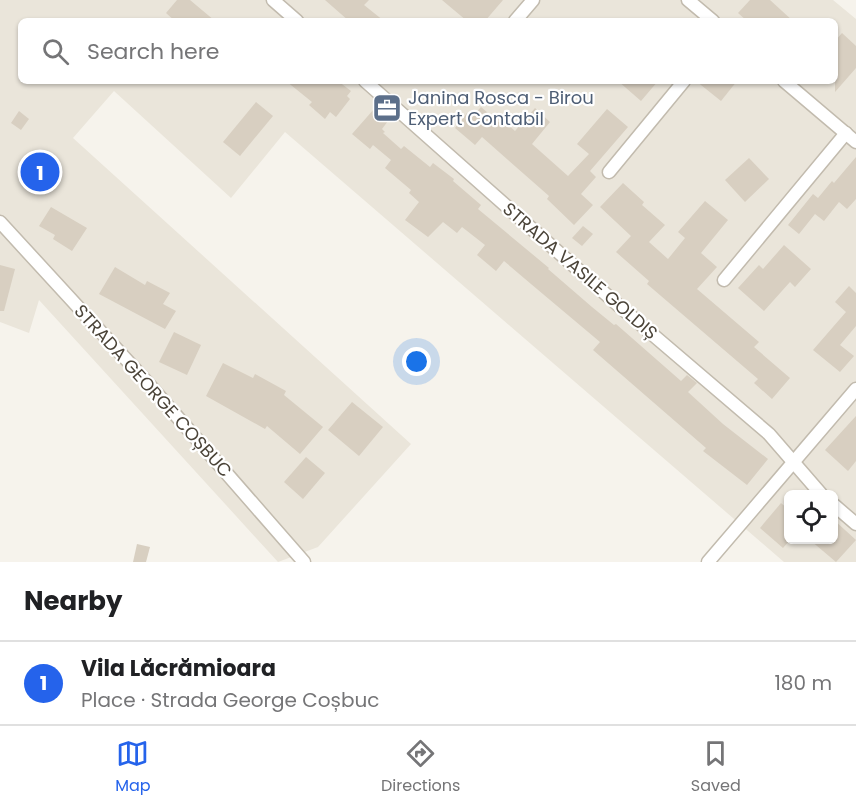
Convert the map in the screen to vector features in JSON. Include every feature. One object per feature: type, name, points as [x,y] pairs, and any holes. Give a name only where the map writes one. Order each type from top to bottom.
[{"type":"street","points":[[273,0],[294,18]]},
{"type":"street","points":[[518,18],[533,0]]},
{"type":"street","points":[[688,0],[709,18]]},
{"type":"street","name":"STRADA VASILE GOLDIȘ","points":[[368,84],[625,311],[769,434],[817,490]]},
{"type":"street","points":[[609,172],[682,84]]},
{"type":"street","points":[[788,84],[856,142]]},
{"type":"street","points":[[724,280],[846,133]]},
{"type":"street","name":"STRADA GEORGE COȘBUC","points":[[0,222],[146,381],[304,562]]},
{"type":"street","points":[[708,562],[856,389]]},
{"type":"street","points":[[838,508],[856,524]]},
{"type":"shaded area","points":[[0,0],[833,0],[856,19],[856,562],[784,562],[285,132],[231,198],[114,91],[73,138],[411,444],[318,547],[278,562],[39,300],[29,333],[0,322]]},
{"type":"building","points":[[177,0],[190,0],[211,18],[172,18],[166,13]]},
{"type":"building","points":[[325,0],[369,0],[364,5],[380,18],[346,18]]},
{"type":"building","points":[[442,0],[503,0],[488,18],[463,18]]},
{"type":"building","points":[[750,0],[770,0],[790,18],[744,18],[738,13]]},
{"type":"building","points":[[842,33],[856,46],[856,68],[835,92],[835,84],[838,84],[838,38]]},
{"type":"building","points":[[290,84],[342,84],[351,91],[347,96],[350,99],[336,117],[330,112],[325,119],[309,105],[312,102]]},
{"type":"building","points":[[621,84],[655,84],[641,101]]},
{"type":"building","points":[[700,84],[735,84],[721,101]]},
{"type":"building","points":[[256,102],[273,116],[240,156],[223,142]]},
{"type":"building","points":[[481,107],[502,125],[505,122],[515,131],[535,108],[550,122],[532,144],[568,176],[589,154],[577,144],[607,109],[628,127],[590,171],[596,177],[581,194],[593,205],[574,225],[547,199],[549,196],[482,137],[475,145],[455,128],[467,113],[472,117]]},
{"type":"building","points":[[374,109],[388,121],[382,129],[385,132],[383,133],[401,149],[404,146],[430,167],[433,163],[454,179],[453,181],[481,205],[478,209],[592,307],[614,325],[616,324],[681,381],[687,375],[697,383],[688,392],[723,424],[768,459],[747,485],[703,451],[706,448],[593,350],[600,342],[504,261],[496,271],[477,255],[485,245],[462,227],[457,233],[443,222],[428,237],[405,220],[419,202],[409,193],[411,190],[385,168],[391,160],[373,145],[370,149],[352,134]]},
{"type":"building","points":[[19,111],[29,119],[21,130],[11,123]]},
{"type":"building","points":[[36,156],[57,170],[44,189],[23,175]]},
{"type":"building","points":[[856,157],[856,199],[847,209],[839,202],[824,221],[815,214],[799,234],[788,225],[813,194],[818,198]]},
{"type":"building","points":[[749,158],[769,179],[745,202],[725,180]]},
{"type":"building","points":[[623,183],[644,202],[642,205],[665,225],[649,242],[668,259],[685,238],[678,232],[705,201],[728,220],[701,253],[717,267],[697,289],[759,342],[754,347],[790,378],[772,399],[754,383],[758,379],[647,284],[649,281],[616,252],[631,236],[600,207]]},
{"type":"building","points":[[51,207],[87,228],[72,251],[53,239],[55,235],[39,226]]},
{"type":"building","points":[[583,226],[593,234],[582,246],[572,238]]},
{"type":"building","points":[[784,245],[811,269],[795,287],[790,282],[764,311],[738,288],[759,265],[763,269]]},
{"type":"building","points":[[0,265],[15,269],[4,311],[0,311]]},
{"type":"building","points":[[115,267],[145,285],[147,281],[170,293],[163,304],[176,311],[165,329],[99,294]]},
{"type":"building","points":[[849,286],[856,293],[856,326],[840,345],[854,356],[840,372],[813,350],[846,312],[835,302]]},
{"type":"building","points":[[174,332],[201,345],[187,375],[159,362]]},
{"type":"building","points":[[223,363],[253,378],[255,374],[286,391],[284,395],[323,427],[300,454],[267,426],[265,429],[206,396]]},
{"type":"building","points":[[352,402],[383,427],[359,456],[328,430]]},
{"type":"building","points":[[856,416],[856,461],[848,471],[825,450]]},
{"type":"building","points":[[306,457],[325,473],[303,499],[284,482]]},
{"type":"building","points":[[781,503],[784,506],[784,544],[786,544],[783,548],[760,528]]},
{"type":"building","points":[[838,524],[856,540],[836,562],[815,544],[838,544]]},
{"type":"building","points":[[137,544],[150,547],[146,562],[133,562]]},
{"type":"place","name":"Janina Rosca - Birou Expert Contabil","points":[[387,108]]},
{"type":"place","name":"Vila Lăcrămioara","points":[[40,172]]}]
